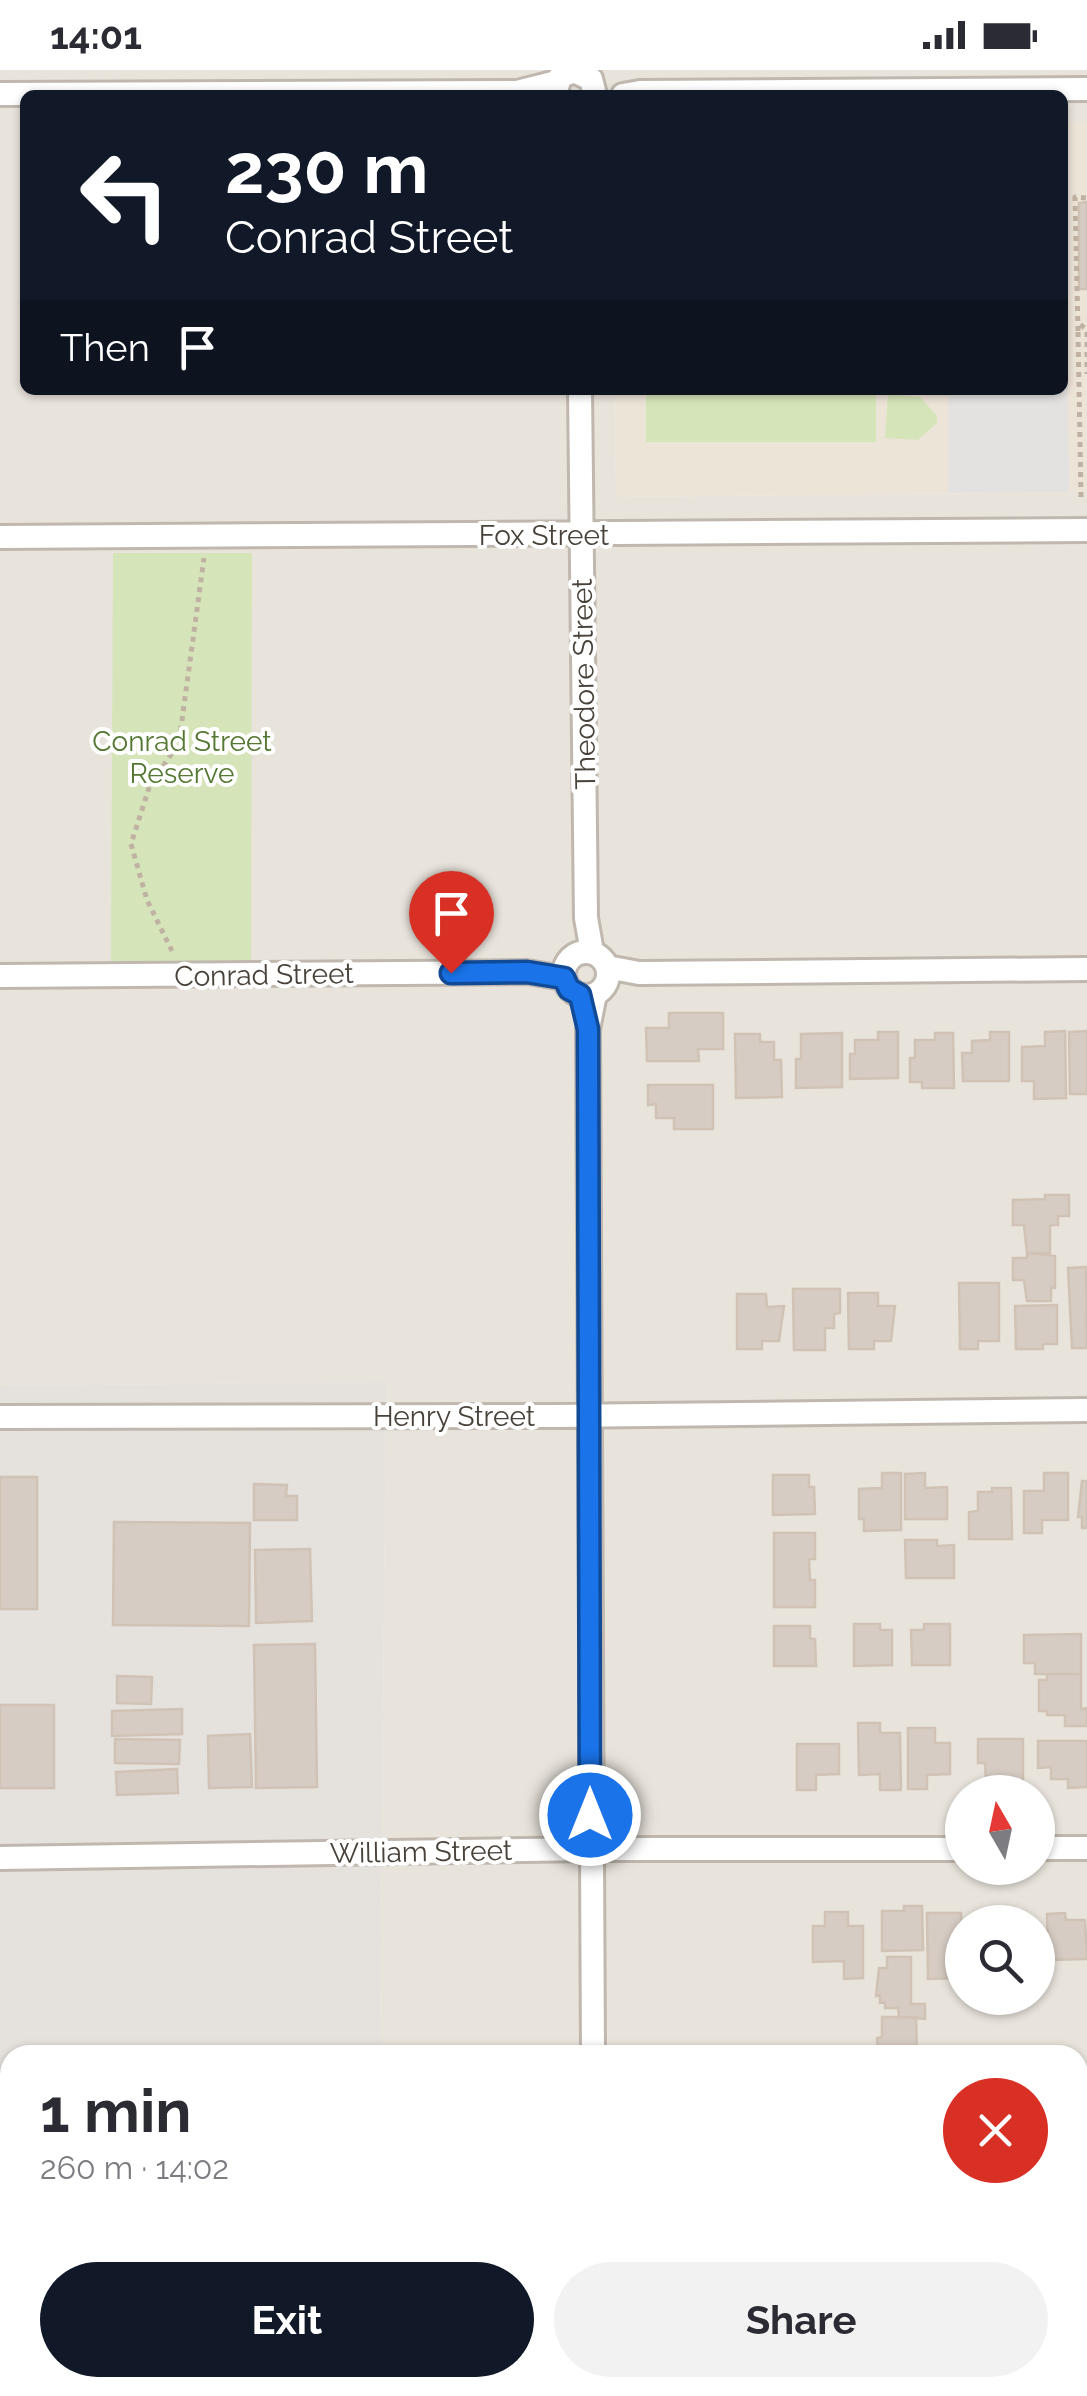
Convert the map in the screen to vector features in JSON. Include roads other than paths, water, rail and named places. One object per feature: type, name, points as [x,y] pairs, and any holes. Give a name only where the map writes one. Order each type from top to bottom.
[{"type":"street","points":[[30,90],[97,81],[391,90]]},
{"type":"street","points":[[539,90],[576,81],[615,90]]},
{"type":"street","points":[[996,90],[1087,89]]},
{"type":"street","name":"Theodore Street","points":[[580,395],[588,1029],[593,2045]]},
{"type":"street","name":"Fox Street","points":[[0,537],[1087,530]]},
{"type":"street","name":"Conrad Street","points":[[0,976],[1087,969]]},
{"type":"street","name":"Henry Street","points":[[0,1417],[1087,1410]]},
{"type":"street","name":"William Street","points":[[0,1858],[945,1848]]},
{"type":"street","points":[[1055,1848],[1087,1848]]},
{"type":"park label","name":"Conrad Street Reserve","points":[[182,757]]}]
